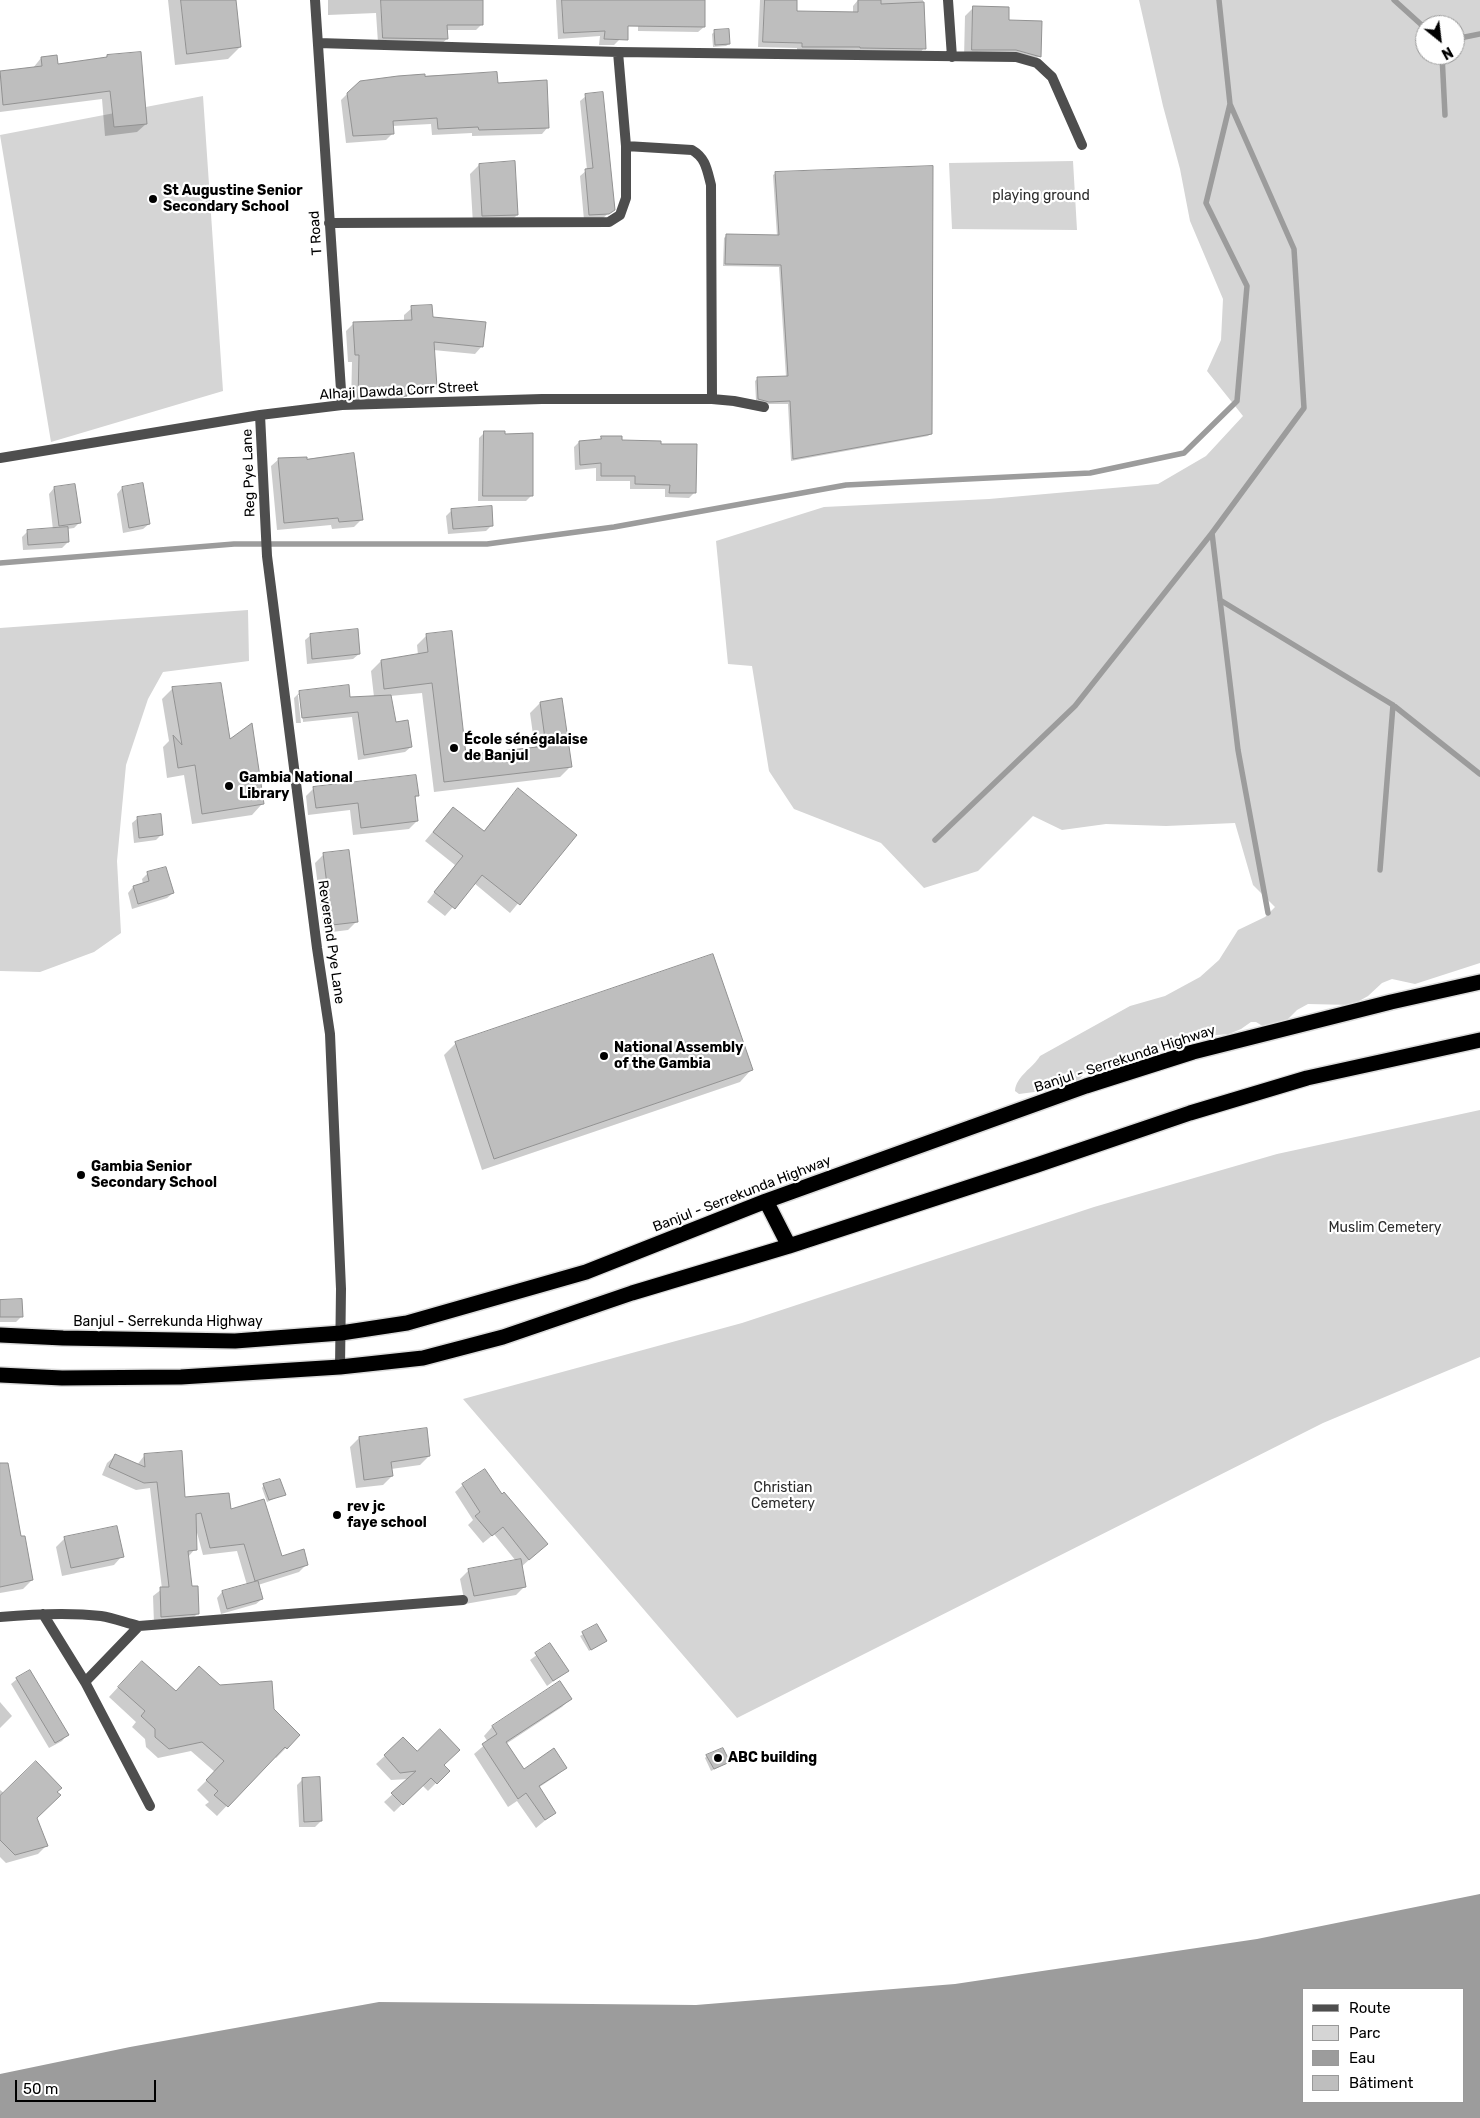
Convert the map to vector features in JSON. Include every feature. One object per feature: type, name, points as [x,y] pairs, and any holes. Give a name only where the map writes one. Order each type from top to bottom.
[{"type":"highway","name":"Banjul - Serrekunda Highway","points":[[0,1334],[63,1338],[235,1341],[341,1333],[407,1323],[586,1272],[766,1201],[1086,1086],[1184,1055],[1391,1002],[1480,982]]},
{"type":"highway","points":[[0,1375],[62,1378],[181,1377],[340,1367],[422,1358],[503,1337],[632,1293],[789,1246],[1190,1113],[1307,1078],[1480,1040]]},
{"type":"highway","points":[[766,1201],[789,1246]]},
{"type":"street","name":"T Road","points":[[315,0],[342,405]]},
{"type":"street","points":[[948,0],[952,57]]},
{"type":"street","points":[[318,42],[618,52],[1016,57],[1037,63],[1052,77],[1082,145]]},
{"type":"street","points":[[329,223],[609,222],[620,215],[626,198],[626,146],[618,52]]},
{"type":"street","points":[[626,146],[692,150],[700,155],[706,165],[711,185],[712,399]]},
{"type":"street","name":"Alhaji Dawda Corr Street","points":[[0,458],[260,415],[342,405],[542,399],[712,399],[734,400],[764,407]]},
{"type":"street","name":"Reg Pye Lane","points":[[260,415],[267,556]]},
{"type":"street","name":"Reverend Pye Lane","points":[[267,556],[317,948],[330,1034],[341,1289],[340,1367]]},
{"type":"street","points":[[0,1617],[43,1614],[104,1616],[139,1626],[463,1600]]},
{"type":"street","points":[[43,1614],[84,1682],[150,1806]]},
{"type":"street","points":[[84,1682],[139,1626]]},
{"type":"green space","points":[[1139,0],[1480,0],[1480,963],[1415,984],[1392,979],[1382,983],[1368,996],[1352,1005],[1308,1004],[1297,1010],[1288,1019],[1266,1028],[1256,1022],[1251,1022],[1229,1034],[1205,1036],[1136,1055],[1117,1057],[1098,1065],[1084,1074],[1076,1083],[1065,1088],[1019,1094],[1015,1091],[1018,1081],[1040,1056],[1130,1006],[1165,996],[1200,977],[1219,960],[1238,930],[1265,917],[1275,907],[1253,885],[1235,823],[1166,826],[1106,824],[1062,830],[1033,816],[978,871],[924,888],[881,843],[794,809],[769,771],[752,666],[728,664],[716,541],[824,507],[989,499],[1158,484],[1206,456],[1243,416],[1207,371],[1221,340],[1223,299],[1190,221],[1180,169],[1163,106]]},
{"type":"green space","points":[[203,96],[223,391],[51,442],[0,135]]},
{"type":"green space","name":"playing ground","points":[[1073,161],[1077,230],[952,229],[949,163]]},
{"type":"green space","points":[[248,610],[249,661],[163,672],[148,699],[126,765],[117,861],[121,933],[94,952],[40,972],[0,971],[0,628]]},
{"type":"green space","name":"Christian Cemetery","points":[[1480,1110],[1480,1357],[1323,1423],[737,1718],[463,1399],[742,1323],[1094,1207],[1277,1154]]},
{"type":"water","points":[[1480,1894],[1480,2118],[0,2118],[0,2074],[130,2047],[379,2002],[696,2005],[955,1984],[1257,1939]]},
{"type":"building","points":[[181,0],[236,0],[241,47],[187,54]]},
{"type":"building","points":[[381,0],[483,0],[483,25],[447,25],[448,39],[383,38]]},
{"type":"building","points":[[562,0],[705,0],[705,27],[628,26],[628,40],[604,39],[605,31],[564,33]]},
{"type":"building","points":[[765,0],[797,0],[797,11],[858,12],[858,0],[881,0],[881,4],[924,2],[926,49],[802,47],[802,43],[763,42]]},
{"type":"building","points":[[973,6],[1009,7],[1009,20],[1042,21],[1041,57],[1016,50],[972,50]]},
{"type":"building","points":[[729,29],[730,44],[715,45],[714,30]]},
{"type":"building","points":[[141,52],[147,124],[114,127],[110,91],[3,105],[0,71],[42,66],[41,57],[57,55],[58,64],[107,57],[107,55]]},
{"type":"building","points":[[497,72],[498,83],[547,80],[549,128],[479,130],[478,127],[438,129],[437,118],[393,121],[394,134],[353,136],[347,93],[360,81],[425,74],[425,76]]},
{"type":"building","points":[[603,92],[615,210],[609,214],[589,215],[585,169],[593,168],[585,94]]},
{"type":"building","points":[[515,161],[518,215],[482,216],[479,164]]},
{"type":"building","points":[[933,166],[932,434],[793,459],[790,401],[769,402],[758,399],[757,377],[788,376],[781,265],[725,264],[726,234],[779,235],[775,172]]},
{"type":"building","points":[[432,305],[433,317],[486,322],[483,347],[434,342],[437,387],[406,390],[407,396],[358,398],[359,355],[355,355],[353,322],[412,320],[411,306]]},
{"type":"building","points":[[484,431],[505,431],[505,434],[533,433],[533,496],[483,496]]},
{"type":"building","points":[[601,436],[622,436],[622,440],[661,441],[661,444],[697,444],[696,493],[669,493],[670,485],[635,484],[635,476],[601,476],[601,463],[580,465],[579,441],[601,439]]},
{"type":"building","points":[[354,453],[363,520],[339,522],[338,518],[284,523],[278,458],[307,457],[307,459]]},
{"type":"building","points":[[143,483],[150,524],[129,528],[122,487]]},
{"type":"building","points":[[75,484],[81,523],[59,526],[54,487]]},
{"type":"building","points":[[492,506],[493,526],[453,529],[451,509]]},
{"type":"building","points":[[68,527],[69,542],[28,545],[27,530]]},
{"type":"building","points":[[358,629],[360,654],[312,659],[310,634]]},
{"type":"building","points":[[452,631],[466,755],[546,746],[540,702],[562,698],[572,767],[444,782],[432,683],[384,689],[381,660],[428,652],[426,634]]},
{"type":"building","name":"Gambia National Library","points":[[221,683],[230,739],[252,723],[264,804],[202,814],[195,765],[178,768],[173,735],[182,745],[172,687]]},
{"type":"building","points":[[349,685],[350,697],[391,695],[396,722],[408,720],[412,747],[364,755],[358,712],[302,718],[299,691]]},
{"type":"building","points":[[416,775],[419,796],[415,796],[418,821],[361,828],[358,803],[316,808],[313,787]]},
{"type":"building","points":[[518,788],[577,835],[520,905],[482,875],[455,909],[434,892],[463,856],[433,832],[453,807],[484,831]]},
{"type":"building","points":[[161,814],[163,835],[139,838],[137,817]]},
{"type":"building","points":[[349,850],[358,922],[332,925],[323,853]]},
{"type":"building","points":[[166,867],[174,893],[138,904],[133,886],[149,881],[147,872]]},
{"type":"building","name":"National Assembly of the Gambia","points":[[713,954],[753,1070],[494,1159],[455,1042]]},
{"type":"building","points":[[22,1299],[23,1317],[0,1317],[0,1300]]},
{"type":"building","points":[[427,1428],[430,1456],[391,1462],[393,1476],[364,1480],[359,1437]]},
{"type":"building","points":[[182,1451],[185,1497],[229,1493],[231,1509],[264,1499],[282,1556],[304,1549],[308,1565],[255,1581],[244,1544],[210,1548],[201,1513],[196,1514],[197,1550],[188,1551],[192,1586],[198,1586],[199,1614],[161,1617],[160,1587],[169,1587],[157,1482],[144,1483],[109,1467],[115,1454],[145,1467],[144,1454]]},
{"type":"building","points":[[0,1463],[8,1463],[21,1536],[25,1536],[33,1580],[0,1587]]},
{"type":"building","points":[[485,1469],[502,1494],[504,1492],[548,1544],[529,1560],[503,1527],[492,1536],[475,1516],[480,1512],[462,1484]]},
{"type":"building","points":[[280,1479],[286,1495],[269,1500],[263,1484]]},
{"type":"building","points":[[117,1526],[124,1557],[71,1568],[64,1537]]},
{"type":"building","points":[[521,1559],[526,1587],[474,1596],[468,1569]]},
{"type":"building","points":[[258,1581],[263,1599],[227,1609],[222,1591]]},
{"type":"building","points":[[597,1624],[607,1641],[591,1650],[582,1632]]},
{"type":"building","points":[[550,1643],[569,1671],[553,1681],[535,1653]]},
{"type":"building","points":[[142,1661],[176,1691],[199,1666],[220,1685],[272,1681],[274,1709],[300,1735],[287,1749],[285,1747],[228,1807],[214,1795],[218,1791],[206,1780],[224,1761],[202,1742],[169,1749],[155,1737],[155,1729],[141,1716],[145,1711],[118,1687]]},
{"type":"building","points":[[30,1670],[69,1735],[55,1743],[16,1678]]},
{"type":"building","points":[[560,1681],[572,1699],[506,1742],[524,1769],[554,1748],[567,1768],[539,1786],[556,1813],[545,1820],[526,1793],[518,1799],[482,1744],[497,1734],[492,1726]]},
{"type":"building","points":[[440,1729],[460,1750],[444,1765],[450,1771],[437,1784],[431,1778],[403,1805],[391,1793],[416,1771],[400,1773],[384,1755],[403,1737],[417,1751]]},
{"type":"building","name":"ABC building","points":[[723,1748],[730,1762],[714,1769],[706,1755]]},
{"type":"building","points":[[36,1761],[62,1788],[57,1792],[61,1795],[37,1818],[48,1846],[15,1855],[0,1840],[0,1796]]},
{"type":"building","points":[[320,1777],[322,1821],[304,1822],[302,1778]]},
{"type":"waterway","points":[[935,840],[1075,706],[1212,533],[1304,408],[1294,249],[1230,104],[1219,0]]},
{"type":"waterway","points":[[1394,0],[1415,19]]},
{"type":"waterway","points":[[1465,37],[1480,34]]},
{"type":"waterway","points":[[1442,65],[1445,115]]},
{"type":"waterway","points":[[0,563],[234,544],[487,544],[614,527],[846,485],[1090,473],[1184,453],[1237,401],[1247,286],[1206,203],[1230,104]]},
{"type":"waterway","points":[[1212,533],[1238,750],[1268,913]]},
{"type":"waterway","points":[[1220,600],[1393,705],[1480,774]]},
{"type":"waterway","points":[[1380,870],[1393,705]]},
{"type":"place","name":"St Augustine Senior Secondary School","points":[[153,199]]},
{"type":"place","name":"École sénégalaise de Banjul","points":[[454,748]]},
{"type":"place","name":"Gambia National Library","points":[[229,786]]},
{"type":"place","name":"National Assembly of the Gambia","points":[[604,1056]]},
{"type":"place","name":"Gambia Senior Secondary School","points":[[81,1175]]},
{"type":"place","name":"rev jc faye school","points":[[337,1515]]},
{"type":"place","name":"ABC building","points":[[718,1758]]},
{"type":"park label","name":"Muslim Cemetery","points":[[1385,1228]]}]
